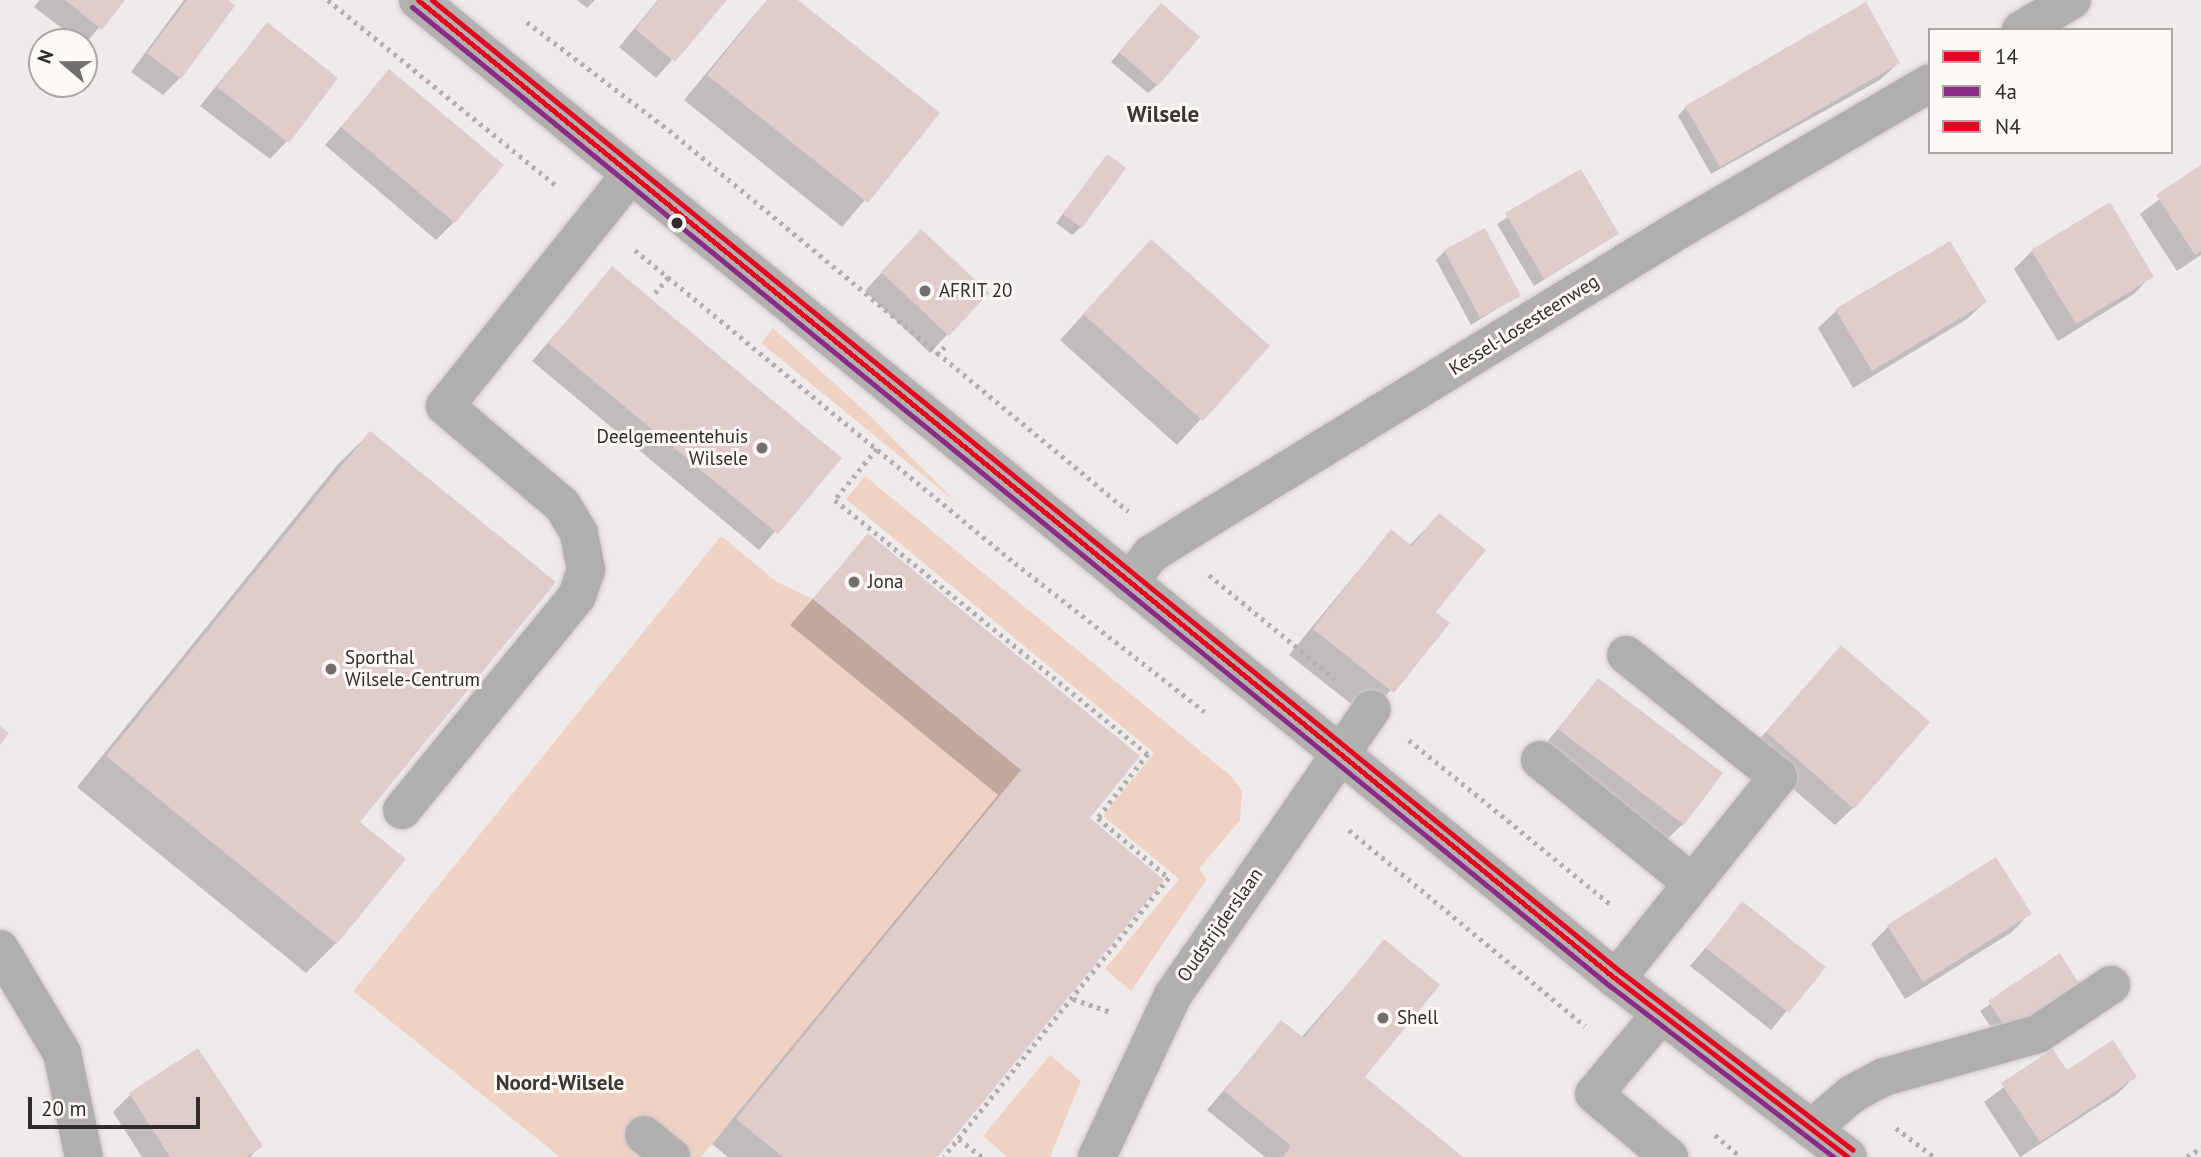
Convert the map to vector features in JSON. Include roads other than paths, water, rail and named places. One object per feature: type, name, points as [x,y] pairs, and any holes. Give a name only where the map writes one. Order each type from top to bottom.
[{"type":"main road","points":[[418,0],[1616,979],[1848,1157]]},
{"type":"street","points":[[2024,28],[2072,0]]},
{"type":"street","name":"Kessel-Losesteenweg","points":[[1129,582],[1151,554],[1191,529],[1682,228],[1928,84]]},
{"type":"street","points":[[402,810],[577,596],[586,570],[579,533],[562,505],[445,406],[631,174]]},
{"type":"street","points":[[1616,979],[1778,777],[1626,655]]},
{"type":"street","name":"Oudstrijderslaan","points":[[1097,1157],[1173,995],[1372,709]]},
{"type":"street","points":[[1540,760],[1692,883]]},
{"type":"street","points":[[0,949],[62,1053],[84,1157]]},
{"type":"street","points":[[1811,1129],[1852,1094],[1884,1077],[2038,1034],[2111,985]]},
{"type":"street","points":[[1661,1014],[1594,1094],[1669,1157]]},
{"type":"place","name":"AFRIT 20","points":[[925,291]]},
{"type":"place","name":"Deelgemeentehuis Wilsele","points":[[762,448]]},
{"type":"place","name":"Jona","points":[[854,582]]},
{"type":"place","name":"Sporthal Wilsele-Centrum","points":[[331,669]]},
{"type":"place","name":"Shell","points":[[1383,1018]]},
{"type":"district","name":"Wilsele","points":[[1163,114]]},
{"type":"district","name":"Noord-Wilsele","points":[[560,1083]]}]
